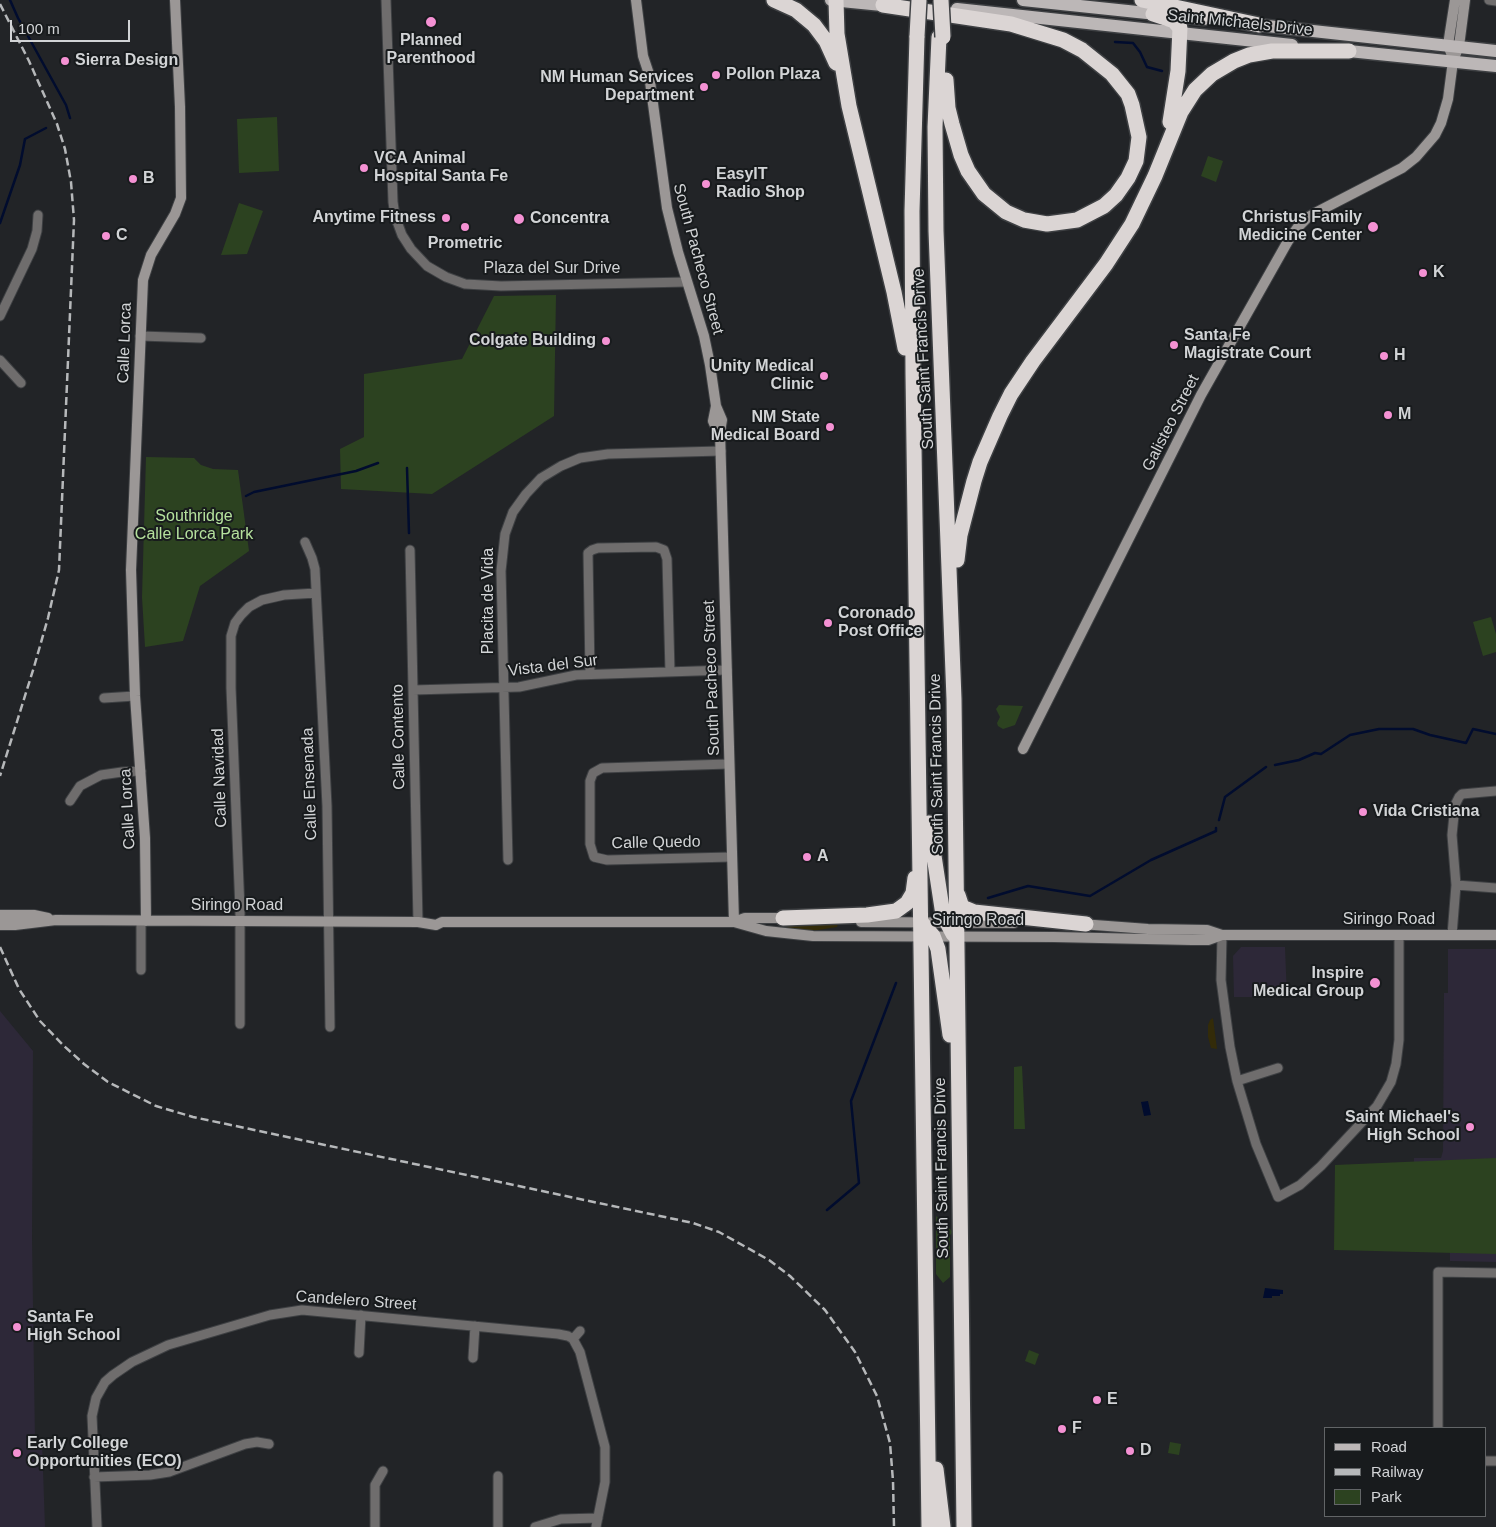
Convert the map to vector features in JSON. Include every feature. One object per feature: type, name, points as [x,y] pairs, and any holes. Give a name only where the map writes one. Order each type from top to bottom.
[{"type":"highway","points":[[774,0],[796,10],[820,32],[832,54],[849,106]]},
{"type":"highway","points":[[836,0],[836,34],[849,106],[903,330],[914,432]]},
{"type":"highway","name":"South Saint Francis Drive","points":[[919,0],[912,211],[920,814],[925,932],[924,1230],[929,1527]]},
{"type":"highway","name":"South Saint Francis Drive","points":[[941,0],[936,127],[936,230],[952,611],[956,888],[953,927],[959,1086],[964,1527]]},
{"type":"highway","points":[[1142,0],[1259,25]]},
{"type":"highway","points":[[883,5],[1011,24],[1063,40],[1082,50],[1101,64],[1128,94],[1138,128],[1136,161],[1128,178],[1116,195],[1104,206],[1087,216],[1056,224],[1024,220],[1006,212],[993,202],[976,184],[968,171],[955,137],[948,108],[941,37]]},
{"type":"highway","points":[[1153,14],[1174,21],[1180,28],[1175,95],[1164,151]]},
{"type":"highway","points":[[952,611],[956,561],[967,506],[980,462],[1000,416],[1011,394],[1033,361],[1120,244],[1144,202],[1187,100],[1202,82],[1223,66],[1249,55],[1263,52],[1349,51]]},
{"type":"highway","points":[[919,742],[931,846],[941,907],[953,927]]},
{"type":"highway","points":[[783,918],[867,915],[896,911],[908,903],[915,885],[920,814]]},
{"type":"highway","points":[[956,888],[962,907],[974,912],[1086,924]]},
{"type":"highway","points":[[925,932],[938,949],[959,1086]]},
{"type":"highway","points":[[927,1413],[943,1527]]},
{"type":"main road","name":"Saint Michaels Drive","points":[[831,0],[883,5],[950,8],[1496,66]]},
{"type":"main road","name":"Saint Michaels Drive","points":[[1023,0],[1496,51]]},
{"type":"street","name":"Calle Lorca","points":[[143,921],[145,838],[135,696],[131,570],[143,280],[147,265],[175,214],[181,198],[175,0]]},
{"type":"street","name":"Plaza del Sur Drive","points":[[386,0],[395,216],[402,235],[427,266],[446,277],[466,284],[501,286],[687,282]]},
{"type":"street","name":"South Pacheco Street","points":[[636,0],[643,56],[649,74],[667,208],[704,336],[716,406],[713,421],[720,432],[734,922]]},
{"type":"street","name":"Galisteo Street","points":[[1023,749],[1201,395],[1288,241],[1307,218],[1402,168],[1416,157],[1431,140],[1441,123],[1448,99],[1453,61],[1455,0]]},
{"type":"street","name":"Galisteo Street","points":[[1454,46],[1465,0]]},
{"type":"street","points":[[1489,0],[1496,1]]},
{"type":"street","points":[[0,316],[32,249],[37,232],[38,215]]},
{"type":"street","points":[[140,336],[201,338]]},
{"type":"street","points":[[0,360],[21,383]]},
{"type":"street","name":"Placita de Vida","points":[[508,860],[501,581],[502,546],[508,523],[526,494],[551,472],[571,462],[590,456],[608,454],[721,451]]},
{"type":"street","name":"Calle Ensenada","points":[[305,542],[314,563],[316,593],[327,806],[330,1026]]},
{"type":"street","points":[[590,674],[587,558],[590,551],[598,548],[656,547],[662,548],[666,553],[670,672]]},
{"type":"street","name":"Calle Contento","points":[[410,550],[418,922]]},
{"type":"street","name":"Calle Navidad","points":[[240,1024],[240,921],[231,688],[231,636],[235,623],[241,615],[249,607],[262,600],[284,595],[316,593]]},
{"type":"street","name":"Vista del Sur","points":[[413,690],[527,686],[564,676],[590,674],[727,670]]},
{"type":"street","points":[[104,698],[135,696]]},
{"type":"street","name":"Calle Quedo","points":[[729,764],[602,768],[593,773],[590,781],[590,844],[594,857],[607,860],[732,857]]},
{"type":"street","points":[[70,801],[80,786],[101,775],[141,771]]},
{"type":"street","points":[[1452,935],[1456,885],[1452,835],[1455,805],[1458,797],[1467,793],[1496,791]]},
{"type":"street","points":[[1456,885],[1496,888]]},
{"type":"street","name":"Siringo Road","points":[[0,915],[34,915],[56,920]]},
{"type":"street","name":"Siringo Road","points":[[734,922],[745,918],[783,918],[838,921],[925,932],[953,927],[1192,940],[1208,940],[1222,935]]},
{"type":"street","name":"Siringo Road","points":[[0,925],[56,920],[418,922],[425,919],[435,919],[442,922],[734,922],[766,931],[806,936],[925,932],[953,927],[1086,924],[1148,929],[1207,930],[1222,935],[1496,935]]},
{"type":"street","points":[[141,970],[143,921]]},
{"type":"street","points":[[1222,935],[1221,980],[1230,1047],[1237,1081],[1256,1144],[1278,1197],[1300,1185],[1322,1166],[1377,1106],[1390,1082],[1396,1064],[1398,1040],[1398,935]]},
{"type":"street","points":[[1237,1081],[1278,1068]]},
{"type":"street","points":[[1438,1427],[1438,1272],[1496,1273]]},
{"type":"street","name":"Candelero Street","points":[[97,1527],[93,1407],[100,1389],[106,1382],[127,1365],[144,1355],[179,1342],[281,1313],[314,1310],[558,1334],[573,1339]]},
{"type":"street","points":[[358,1353],[361,1315]]},
{"type":"street","points":[[473,1358],[475,1326]]},
{"type":"street","points":[[535,1527],[560,1519],[597,1522],[606,1473],[605,1446],[580,1352],[573,1339],[580,1331]]},
{"type":"street","points":[[94,1477],[169,1472],[245,1444],[257,1442],[269,1444]]},
{"type":"street","points":[[375,1527],[375,1485],[383,1472]]},
{"type":"street","points":[[498,1476],[498,1527]]},
{"type":"shaded area","points":[[1241,947],[1285,947],[1287,997],[1234,997],[1233,956]]},
{"type":"shaded area","name":"Saint Michael's High School","points":[[1448,949],[1496,949],[1496,1262],[1450,1261],[1450,1246],[1414,1165],[1414,1158],[1441,1158],[1443,1151],[1444,993],[1448,993]]},
{"type":"shaded area","name":"Santa Fe High School","points":[[0,1011],[33,1051],[32,1238],[35,1441],[42,1441],[45,1527],[0,1527]]},
{"type":"green space","points":[[277,117],[279,171],[239,173],[237,119]]},
{"type":"green space","points":[[1208,156],[1223,161],[1216,182],[1201,176]]},
{"type":"green space","points":[[239,203],[263,211],[247,254],[221,255]]},
{"type":"green space","points":[[556,295],[554,416],[432,494],[341,489],[340,449],[364,437],[364,374],[462,359],[494,296]]},
{"type":"green space","name":"Southridge Calle Lorca Park","points":[[146,457],[194,458],[201,465],[213,469],[238,470],[249,551],[200,586],[183,641],[145,647],[142,597]]},
{"type":"green space","points":[[1491,617],[1496,634],[1496,652],[1483,656],[1473,622]]},
{"type":"green space","points":[[999,705],[1023,706],[1015,725],[1003,729],[998,726],[997,723],[1000,717],[996,709]]},
{"type":"green space","points":[[1022,1066],[1025,1129],[1014,1129],[1014,1067]]},
{"type":"green space","points":[[1496,1158],[1496,1254],[1334,1250],[1335,1165]]},
{"type":"green space","points":[[936,1216],[953,1232],[950,1235],[950,1277],[943,1283],[936,1274]]},
{"type":"green space","points":[[1029,1350],[1039,1354],[1035,1365],[1025,1361]]},
{"type":"green space","points":[[1170,1442],[1181,1444],[1179,1455],[1168,1453]]},
{"type":"sand","points":[[781,924],[838,924],[837,927],[812,931],[792,929],[780,926]]},
{"type":"sand","points":[[1213,1018],[1217,1049],[1211,1048],[1208,1037],[1208,1025]]},
{"type":"water","points":[[1148,1101],[1151,1115],[1144,1116],[1141,1102]]},
{"type":"water","points":[[1265,1288],[1283,1290],[1283,1294],[1272,1296],[1272,1298],[1263,1298]]},
{"type":"waterway","points":[[10,0],[66,105],[70,118]]},
{"type":"waterway","points":[[1115,42],[1133,43],[1140,52],[1147,67],[1162,71]]},
{"type":"waterway","points":[[0,223],[20,165],[25,139],[46,128]]},
{"type":"waterway","points":[[246,496],[254,492],[356,471],[378,463]]},
{"type":"waterway","points":[[407,468],[409,533]]},
{"type":"waterway","points":[[1275,765],[1299,760],[1315,753],[1321,754],[1350,735],[1379,729],[1413,729],[1466,743],[1473,729],[1496,734]]},
{"type":"waterway","points":[[1219,820],[1225,797],[1266,767]]},
{"type":"waterway","points":[[988,898],[1028,886],[1090,896],[1151,860],[1216,831],[1216,828]]},
{"type":"waterway","points":[[827,1210],[859,1183],[851,1101],[896,983]]},
{"type":"railway","points":[[0,4],[29,61],[57,124],[65,149],[71,182],[74,220],[59,570],[34,667],[0,776]]},
{"type":"railway","points":[[0,947],[19,989],[40,1021],[64,1046],[108,1082],[156,1106],[193,1117],[693,1223],[719,1232],[769,1260],[790,1276],[825,1310],[855,1352],[877,1396],[890,1443],[894,1527]]},
{"type":"place","name":"Planned Parenthood","points":[[431,22]]},
{"type":"place","name":"Sierra Design","points":[[65,61]]},
{"type":"place","name":"Pollon Plaza","points":[[716,75]]},
{"type":"place","name":"NM Human Services Department","points":[[704,87]]},
{"type":"place","name":"VCA Animal Hospital Santa Fe","points":[[364,168]]},
{"type":"place","name":"B","points":[[133,179]]},
{"type":"place","name":"EasyIT Radio Shop","points":[[706,184]]},
{"type":"place","name":"Anytime Fitness","points":[[446,218]]},
{"type":"place","name":"Concentra","points":[[519,219]]},
{"type":"place","name":"Prometric","points":[[465,227]]},
{"type":"place","name":"Christus Family Medicine Center","points":[[1373,227]]},
{"type":"place","name":"C","points":[[106,236]]},
{"type":"place","name":"K","points":[[1423,273]]},
{"type":"place","name":"Colgate Building","points":[[606,341]]},
{"type":"place","name":"Santa Fe Magistrate Court","points":[[1174,345]]},
{"type":"place","name":"H","points":[[1384,356]]},
{"type":"place","name":"Unity Medical Clinic","points":[[824,376]]},
{"type":"place","name":"M","points":[[1388,415]]},
{"type":"place","name":"NM State Medical Board","points":[[830,427]]},
{"type":"place","name":"Coronado Post Office","points":[[828,623]]},
{"type":"place","name":"Vida Cristiana","points":[[1363,812]]},
{"type":"place","name":"A","points":[[807,857]]},
{"type":"place","name":"Inspire Medical Group","points":[[1375,983]]},
{"type":"place","name":"Saint Michael's High School","points":[[1470,1127]]},
{"type":"place","name":"Santa Fe High School","points":[[17,1327]]},
{"type":"place","name":"E","points":[[1097,1400]]},
{"type":"place","name":"F","points":[[1062,1429]]},
{"type":"place","name":"D","points":[[1130,1451]]},
{"type":"place","name":"Early College Opportunities (ECO)","points":[[17,1453]]}]
